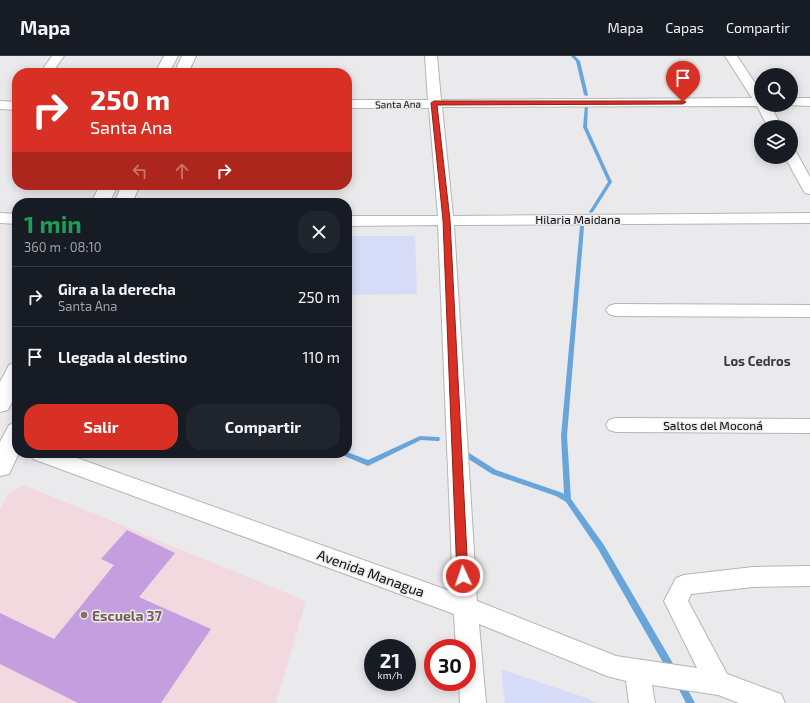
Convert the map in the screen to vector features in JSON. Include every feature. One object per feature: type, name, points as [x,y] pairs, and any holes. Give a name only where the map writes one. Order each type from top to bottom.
[{"type":"main road","points":[[164,68],[170,56]]},
{"type":"main road","points":[[183,68],[189,56]]},
{"type":"main road","points":[[0,404],[12,380]]},
{"type":"main road","points":[[0,468],[11,440]]},
{"type":"street","points":[[50,68],[58,56]]},
{"type":"street","points":[[431,56],[434,103],[446,220],[464,606],[473,703]]},
{"type":"street","points":[[731,56],[754,91]]},
{"type":"street","name":"Santa Ana","points":[[352,104],[754,102]]},
{"type":"street","points":[[798,102],[810,102]]},
{"type":"street","points":[[0,105],[12,106]]},
{"type":"street","points":[[795,164],[810,190]]},
{"type":"street","points":[[0,218],[12,219]]},
{"type":"street","name":"Hilaria Maidana","points":[[352,221],[810,218]]},
{"type":"street","points":[[615,310],[810,310]]},
{"type":"street","name":"Saltos del Moconá","points":[[616,425],[810,426]]},
{"type":"street","name":"Avenida Managua","points":[[54,458],[464,606],[616,668],[718,683],[772,703]]},
{"type":"street","points":[[718,683],[676,601],[684,585],[753,576],[810,576]]},
{"type":"street","points":[[642,703],[645,672]]},
{"type":"shaded area","points":[[352,236],[415,236],[417,294],[352,295]]},
{"type":"shaded area","points":[[24,485],[306,601],[276,703],[0,703],[0,510],[7,495]]},
{"type":"shaded area","points":[[501,669],[586,698],[597,703],[505,703]]},
{"type":"building","points":[[127,530],[175,553],[139,597],[211,629],[161,703],[78,703],[0,664],[0,613],[54,639],[114,565],[101,559]]},
{"type":"waterway","points":[[573,56],[578,61],[586,95]]},
{"type":"waterway","points":[[586,106],[585,127],[610,182],[591,212]]},
{"type":"waterway","points":[[568,500],[564,436],[582,227]]},
{"type":"waterway","points":[[352,456],[368,463],[420,438],[437,439]]},
{"type":"waterway","points":[[464,453],[494,472],[558,494],[568,500]]},
{"type":"waterway","points":[[568,500],[601,547],[672,670]]},
{"type":"waterway","points":[[680,684],[691,703]]},
{"type":"place","name":"Escuela 37","points":[[84,615]]},
{"type":"district","name":"Los Cedros","points":[[757,361]]},
{"type":"route","points":[[463,576],[446,220],[434,103],[683,102]]}]
